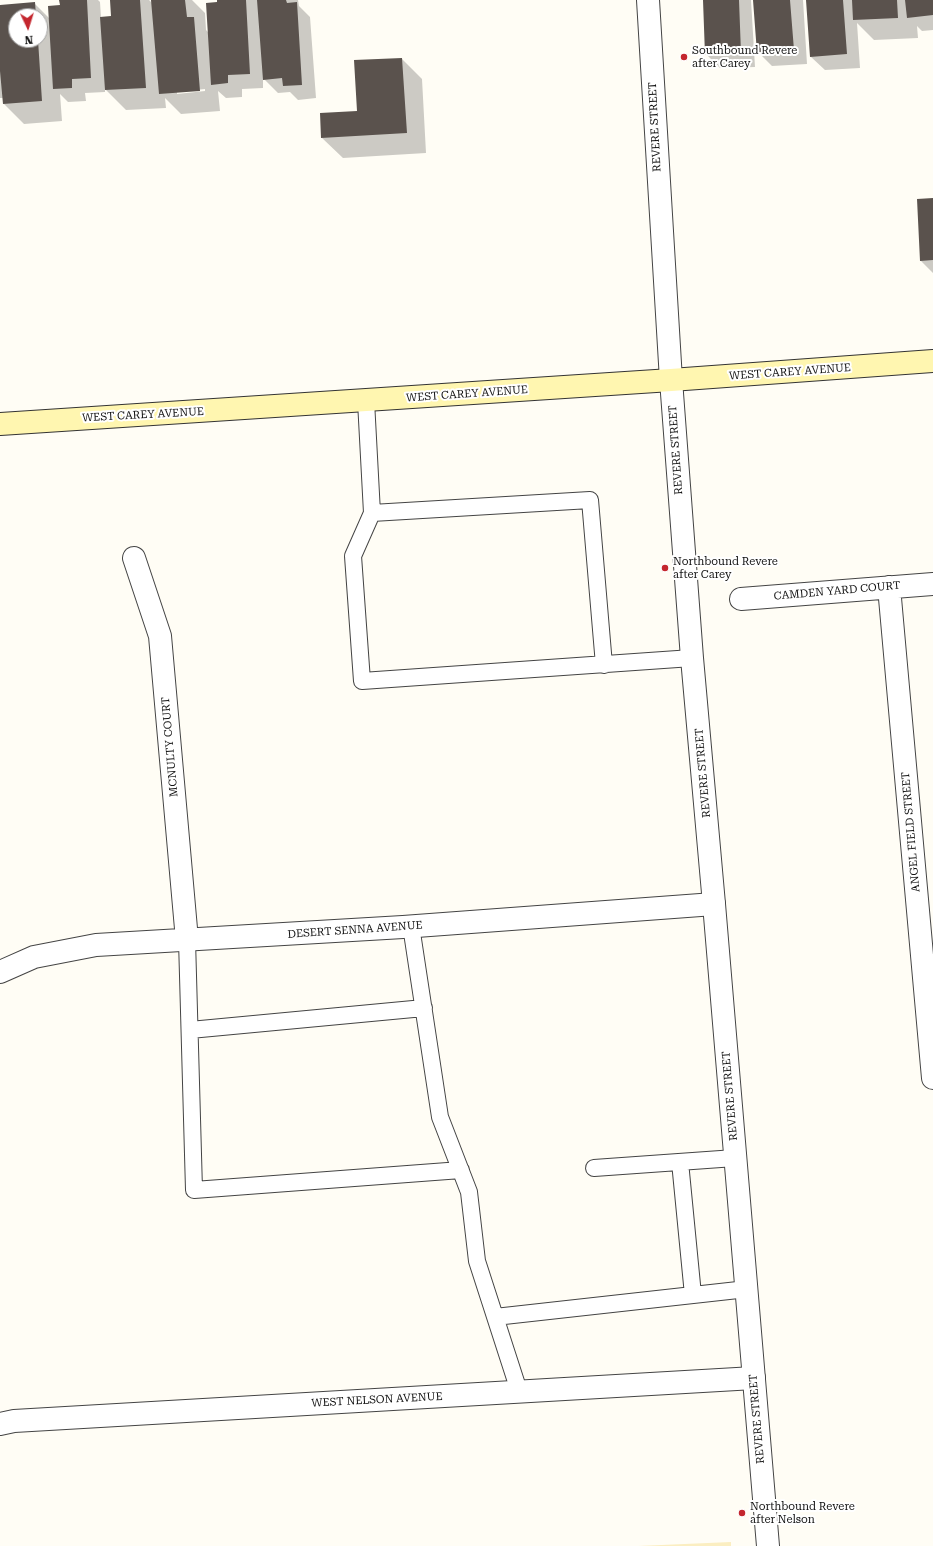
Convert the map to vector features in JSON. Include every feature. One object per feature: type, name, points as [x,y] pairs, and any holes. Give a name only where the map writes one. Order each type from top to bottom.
[{"type":"main road","name":"WEST CAREY AVENUE","points":[[0,424],[366,401],[933,361]]},
{"type":"street","name":"REVERE STREET","points":[[648,0],[671,380],[692,658],[768,1546]]},
{"type":"street","name":"MCNULTY COURT","points":[[134,558],[160,636],[187,940]]},
{"type":"street","name":"CAMDEN YARD COURT","points":[[741,599],[933,584]]},
{"type":"street","name":"ANGEL FIELD STREET","points":[[889,587],[926,913],[933,1078]]},
{"type":"street","name":"DESERT SENNA AVENUE","points":[[0,972],[34,957],[96,945],[411,926],[714,904]]},
{"type":"street","name":"WEST NELSON AVENUE","points":[[0,1424],[14,1421],[754,1378]]},
{"type":"lane","points":[[366,401],[372,513],[353,556],[362,681],[692,658]]},
{"type":"lane","points":[[372,513],[590,500],[604,665]]},
{"type":"lane","points":[[411,926],[440,1117],[469,1192],[477,1261],[519,1392]]},
{"type":"lane","points":[[187,940],[194,1190],[461,1170]]},
{"type":"lane","points":[[190,1030],[424,1008]]},
{"type":"lane","points":[[594,1168],[735,1158]]},
{"type":"lane","points":[[680,1162],[693,1296]]},
{"type":"lane","points":[[495,1317],[747,1289]]},
{"type":"sand","points":[[731,1542],[731,1546],[638,1546]]},
{"type":"building","points":[[59,0],[87,0],[91,78],[72,79],[72,88],[53,89],[48,6],[60,5]]},
{"type":"building","points":[[110,0],[140,0],[146,88],[105,90],[100,17],[111,16]]},
{"type":"building","points":[[151,0],[185,0],[187,17],[194,17],[200,91],[159,94]]},
{"type":"building","points":[[217,0],[246,0],[250,74],[228,75],[228,83],[211,85],[206,3],[217,2]]},
{"type":"building","points":[[257,0],[286,0],[287,3],[297,2],[302,85],[283,86],[282,78],[263,80]]},
{"type":"building","points":[[703,0],[739,0],[741,53],[705,55]]},
{"type":"building","points":[[753,0],[790,0],[794,50],[757,53]]},
{"type":"building","points":[[806,0],[843,0],[847,54],[810,57]]},
{"type":"building","points":[[852,0],[897,0],[898,18],[853,20]]},
{"type":"building","points":[[905,0],[933,0],[933,15],[907,18]]},
{"type":"building","points":[[35,2],[35,8],[8,8],[8,48],[39,48],[42,101],[3,104],[0,71],[0,5]]},
{"type":"building","points":[[402,58],[407,133],[321,138],[320,113],[357,111],[354,60]]},
{"type":"building","points":[[933,198],[933,260],[920,261],[917,199]]},
{"type":"place","name":"Southbound Revere after Carey","points":[[684,57]]},
{"type":"place","name":"Northbound Revere after Carey","points":[[665,568]]},
{"type":"place","name":"Northbound Revere after Nelson","points":[[742,1513]]}]
